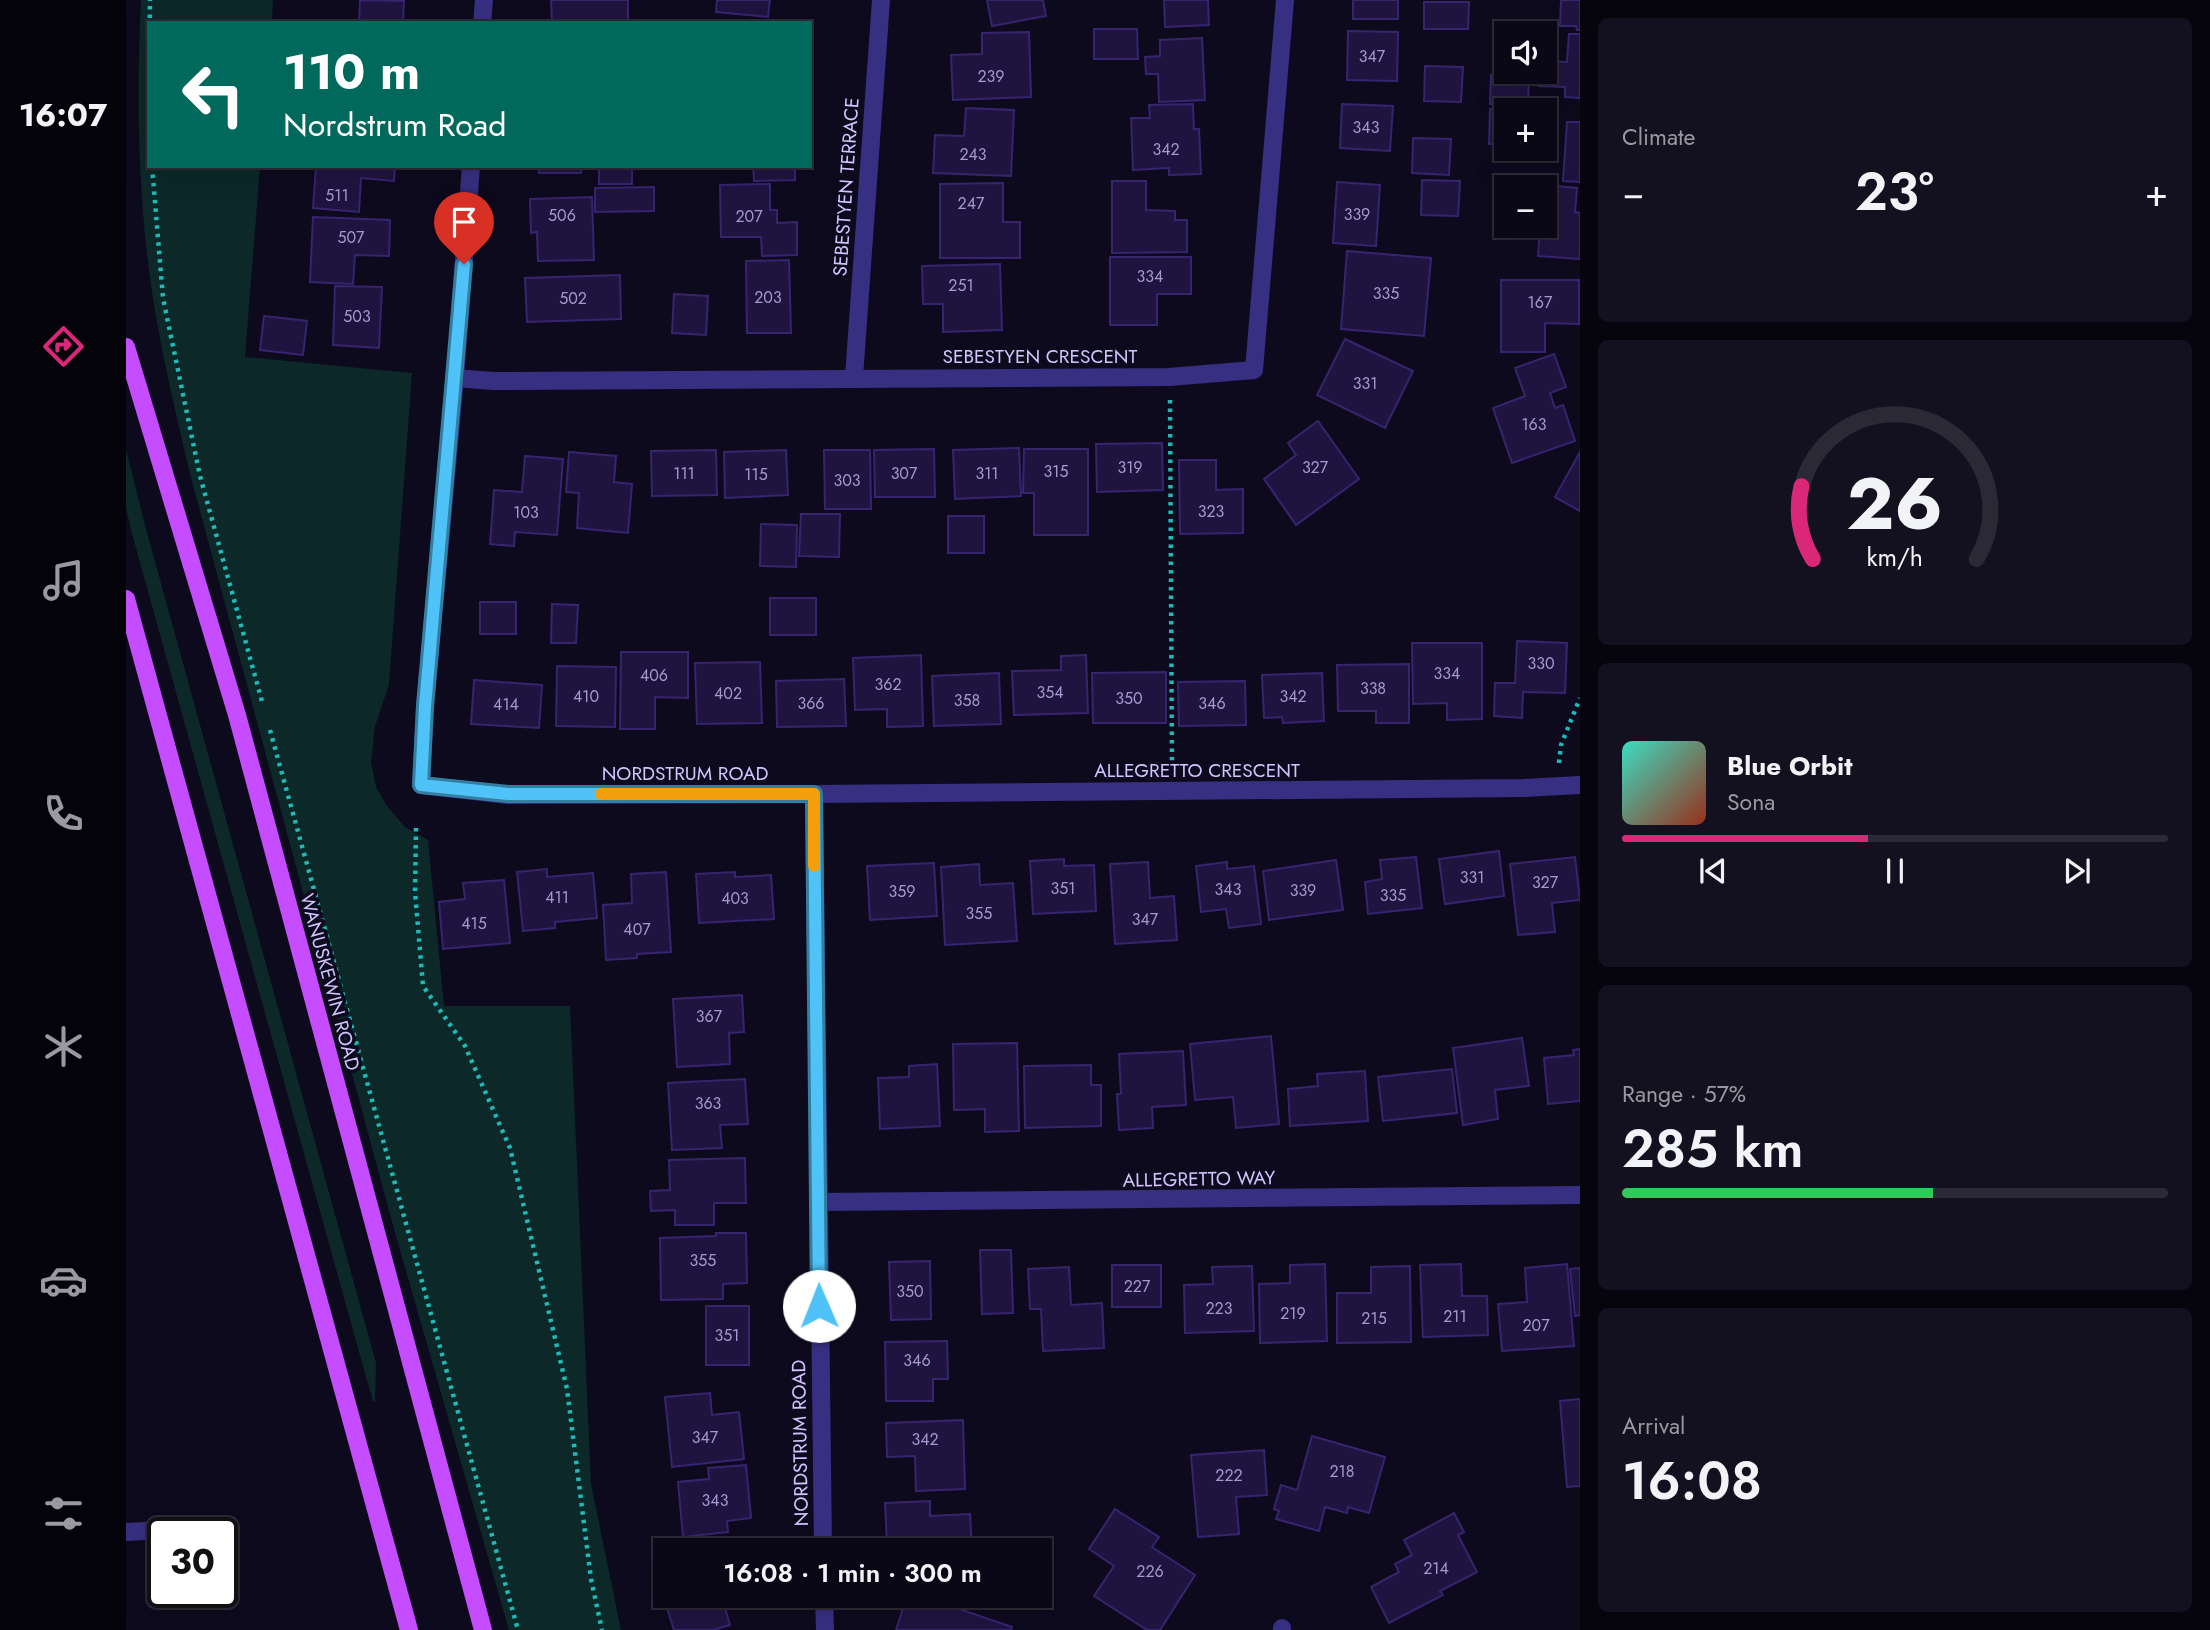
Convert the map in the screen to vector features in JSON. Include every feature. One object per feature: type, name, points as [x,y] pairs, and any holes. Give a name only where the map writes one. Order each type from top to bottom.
[{"type":"main road","name":"WANUSKEWIN ROAD","points":[[126,347],[237,715],[483,1630]]},
{"type":"main road","points":[[126,599],[409,1630]]},
{"type":"street","points":[[482,21],[484,0]]},
{"type":"street","name":"SEBESTYEN TERRACE","points":[[854,377],[881,0]]},
{"type":"street","name":"SEBESTYEN CRESCENT","points":[[455,378],[494,381],[1169,377],[1254,370],[1285,0]]},
{"type":"street","name":"NORDSTRUM ROAD","points":[[471,168],[425,706],[421,785],[508,794],[814,794],[823,1538]]},
{"type":"street","name":"ALLEGRETTO CRESCENT","points":[[814,794],[1510,788],[1580,785]]},
{"type":"street","name":"ALLEGRETTO WAY","points":[[819,1202],[1580,1195]]},
{"type":"street","points":[[126,1532],[147,1531]]},
{"type":"street","points":[[824,1608],[825,1630]]},
{"type":"path","points":[[149,21],[150,0]]},
{"type":"path","points":[[152,168],[163,298],[200,476],[518,1630]]},
{"type":"path","points":[[1170,414],[1172,762]]},
{"type":"path","points":[[1561,745],[1580,698]]},
{"type":"path","points":[[416,828],[415,892],[423,986],[465,1046],[510,1147],[566,1389],[591,1579],[602,1630]]},
{"type":"green space","points":[[141,0],[273,0],[272,21],[147,21],[147,168],[260,168],[245,357],[412,373],[389,684],[375,726],[371,762],[376,787],[387,806],[405,827],[428,840],[444,1006],[570,1006],[591,1484],[621,1630],[509,1630],[394,1229],[190,474],[164,360],[147,256],[141,183]]},
{"type":"green space","points":[[126,449],[376,1363],[375,1401],[366,1377],[131,530],[126,508]]},
{"type":"building","points":[[360,0],[404,1],[403,21],[359,21]]},
{"type":"building","points":[[551,0],[628,0],[628,21],[552,21]]},
{"type":"building","points":[[717,0],[770,0],[768,17],[716,12]]},
{"type":"building","points":[[987,0],[1043,0],[1046,16],[992,26]]},
{"type":"building","points":[[1164,0],[1208,0],[1209,25],[1165,27]]},
{"type":"building","points":[[1353,0],[1398,0],[1398,19],[1353,19]]},
{"type":"building","points":[[1561,0],[1580,0],[1580,30],[1577,30],[1576,26],[1560,26]]},
{"type":"building","points":[[1424,2],[1469,2],[1468,29],[1424,29]]},
{"type":"building","points":[[1094,29],[1137,29],[1138,59],[1094,59]]},
{"type":"building","points":[[1348,31],[1398,32],[1397,81],[1347,80]]},
{"type":"building","points":[[1029,32],[1031,97],[953,100],[951,55],[982,54],[982,33]]},
{"type":"building","points":[[1569,34],[1580,34],[1580,98],[1565,97],[1565,87],[1539,86],[1557,84],[1557,62],[1567,62]]},
{"type":"building","points":[[1202,38],[1205,100],[1159,102],[1158,74],[1146,74],[1145,57],[1160,56],[1160,40]]},
{"type":"building","points":[[1425,66],[1463,67],[1461,102],[1424,101]]},
{"type":"building","points":[[1491,75],[1494,75],[1494,84],[1529,84],[1528,98],[1494,98],[1494,104],[1490,104]]},
{"type":"building","points":[[1193,104],[1194,129],[1199,129],[1201,174],[1169,175],[1169,168],[1133,170],[1131,118],[1150,118],[1149,105]]},
{"type":"building","points":[[1342,104],[1393,106],[1390,151],[1340,148]]},
{"type":"building","points":[[966,108],[1014,110],[1011,176],[933,173],[935,135],[964,136]]},
{"type":"building","points":[[1490,109],[1494,109],[1494,144],[1489,144]]},
{"type":"building","points":[[1567,122],[1580,122],[1580,182],[1563,181]]},
{"type":"building","points":[[1413,138],[1451,139],[1449,175],[1412,173]]},
{"type":"building","points":[[316,168],[395,168],[394,181],[361,178],[359,212],[313,208]]},
{"type":"building","points":[[539,168],[582,168],[581,173],[539,173]]},
{"type":"building","points":[[599,168],[632,168],[632,184],[599,184]]},
{"type":"building","points":[[753,168],[795,168],[795,180],[754,181]]},
{"type":"building","points":[[1422,180],[1460,181],[1458,216],[1421,215]]},
{"type":"building","points":[[1112,181],[1146,181],[1146,210],[1175,211],[1175,220],[1187,220],[1187,252],[1112,253]]},
{"type":"building","points":[[1337,182],[1380,185],[1376,246],[1333,243]]},
{"type":"building","points":[[1003,183],[1003,222],[1020,222],[1020,258],[940,258],[940,184]]},
{"type":"building","points":[[770,184],[770,210],[777,210],[777,223],[797,222],[797,255],[762,256],[761,237],[721,237],[720,185]]},
{"type":"building","points":[[1557,186],[1577,188],[1575,212],[1580,213],[1580,259],[1538,256],[1539,238],[1557,238]]},
{"type":"building","points":[[654,187],[654,211],[595,212],[595,188]]},
{"type":"building","points":[[592,197],[594,260],[538,261],[537,232],[531,233],[530,199]]},
{"type":"building","points":[[313,217],[390,220],[389,256],[355,255],[353,284],[310,282]]},
{"type":"building","points":[[1347,251],[1431,258],[1424,336],[1341,329]]},
{"type":"building","points":[[1110,257],[1191,257],[1191,294],[1157,294],[1157,325],[1110,325]]},
{"type":"building","points":[[789,260],[791,333],[747,333],[746,261]]},
{"type":"building","points":[[1000,264],[1002,330],[943,332],[943,304],[923,304],[922,266]]},
{"type":"building","points":[[620,275],[621,319],[527,322],[525,278]]},
{"type":"building","points":[[1501,280],[1579,280],[1579,324],[1545,323],[1545,352],[1501,352]]},
{"type":"building","points":[[335,286],[382,287],[379,348],[333,345]]},
{"type":"building","points":[[674,294],[708,296],[706,335],[672,333]]},
{"type":"building","points":[[264,316],[307,321],[303,355],[260,350]]},
{"type":"building","points":[[1345,339],[1413,371],[1385,428],[1317,395]]},
{"type":"building","points":[[1554,354],[1566,387],[1550,393],[1555,408],[1563,405],[1575,441],[1512,463],[1493,408],[1525,396],[1515,368]]},
{"type":"building","points":[[1318,421],[1359,479],[1296,525],[1264,479],[1296,455],[1288,443]]},
{"type":"building","points":[[1162,443],[1163,490],[1097,492],[1096,444]]},
{"type":"building","points":[[1019,448],[1021,496],[955,499],[953,450]]},
{"type":"building","points":[[934,449],[935,497],[875,497],[874,450]]},
{"type":"building","points":[[1024,449],[1088,449],[1088,535],[1034,535],[1034,493],[1023,493]]},
{"type":"building","points":[[716,450],[717,495],[652,496],[651,451]]},
{"type":"building","points":[[786,450],[788,495],[725,498],[724,452]]},
{"type":"building","points":[[824,450],[870,450],[871,509],[825,509]]},
{"type":"building","points":[[569,452],[616,456],[614,482],[632,484],[628,533],[577,528],[579,493],[566,492]]},
{"type":"building","points":[[1580,452],[1580,511],[1555,497]]},
{"type":"building","points":[[525,456],[563,459],[557,535],[515,532],[514,546],[490,544],[494,490],[522,492]]},
{"type":"building","points":[[1179,460],[1216,460],[1216,490],[1243,489],[1243,533],[1180,534]]},
{"type":"building","points":[[801,514],[840,514],[839,557],[799,556]]},
{"type":"building","points":[[948,516],[984,516],[984,553],[948,553]]},
{"type":"building","points":[[761,524],[797,525],[796,567],[760,566]]},
{"type":"building","points":[[770,598],[816,598],[816,635],[770,635]]},
{"type":"building","points":[[480,602],[516,602],[516,634],[480,634]]},
{"type":"building","points":[[552,604],[578,605],[576,643],[551,643]]},
{"type":"building","points":[[1517,641],[1567,643],[1565,693],[1523,692],[1522,718],[1494,716],[1495,683],[1515,683]]},
{"type":"building","points":[[1412,643],[1482,643],[1482,719],[1447,720],[1447,703],[1413,704]]},
{"type":"building","points":[[621,652],[688,652],[688,698],[655,697],[655,729],[620,729]]},
{"type":"building","points":[[921,655],[923,726],[887,727],[887,709],[855,710],[853,658]]},
{"type":"building","points":[[1086,655],[1088,713],[1014,715],[1012,671],[1061,670],[1061,656]]},
{"type":"building","points":[[760,662],[762,723],[697,724],[695,663]]},
{"type":"building","points":[[1409,664],[1409,723],[1376,723],[1376,711],[1338,711],[1337,665]]},
{"type":"building","points":[[557,666],[616,667],[615,727],[556,726]]},
{"type":"building","points":[[1166,672],[1166,723],[1093,723],[1092,673]]},
{"type":"building","points":[[999,673],[1001,724],[934,726],[932,676]]},
{"type":"building","points":[[1322,673],[1324,721],[1283,723],[1282,717],[1264,718],[1262,675]]},
{"type":"building","points":[[844,679],[846,726],[777,727],[776,681]]},
{"type":"building","points":[[474,680],[542,685],[539,728],[471,724]]},
{"type":"building","points":[[1245,681],[1246,725],[1179,726],[1178,682]]},
{"type":"building","points":[[1499,851],[1504,896],[1445,904],[1439,859]]},
{"type":"building","points":[[1416,857],[1422,908],[1368,914],[1365,882],[1382,879],[1380,860]]},
{"type":"building","points":[[1575,857],[1580,900],[1552,903],[1555,932],[1518,935],[1510,864]]},
{"type":"building","points":[[1064,859],[1064,866],[1094,865],[1096,911],[1033,914],[1030,861]]},
{"type":"building","points":[[1336,860],[1343,910],[1269,920],[1263,871]]},
{"type":"building","points":[[1148,862],[1150,898],[1174,896],[1177,940],[1115,944],[1110,864]]},
{"type":"building","points":[[1227,862],[1227,869],[1254,866],[1261,924],[1229,928],[1226,909],[1201,912],[1196,866]]},
{"type":"building","points":[[934,863],[937,916],[870,920],[867,866]]},
{"type":"building","points":[[979,864],[980,885],[1013,883],[1017,941],[945,945],[941,867]]},
{"type":"building","points":[[547,869],[547,877],[593,873],[597,918],[555,922],[555,928],[523,931],[517,872]]},
{"type":"building","points":[[666,872],[671,952],[637,954],[637,958],[606,960],[603,905],[632,903],[631,874]]},
{"type":"building","points":[[735,872],[735,877],[771,875],[774,919],[699,923],[696,874]]},
{"type":"building","points":[[504,880],[510,943],[443,949],[439,902],[465,899],[463,883]]},
{"type":"building","points":[[742,995],[744,1032],[729,1033],[730,1064],[677,1067],[673,999]]},
{"type":"building","points":[[1271,1036],[1279,1124],[1236,1128],[1233,1097],[1195,1100],[1190,1044]]},
{"type":"building","points":[[1522,1038],[1529,1086],[1495,1090],[1498,1119],[1463,1125],[1453,1048]]},
{"type":"building","points":[[1017,1043],[1019,1131],[985,1132],[985,1109],[954,1110],[953,1044]]},
{"type":"building","points":[[1580,1049],[1580,1101],[1548,1104],[1544,1058],[1574,1055],[1573,1050]]},
{"type":"building","points":[[1183,1051],[1186,1105],[1152,1107],[1153,1128],[1119,1130],[1119,1054]]},
{"type":"building","points":[[937,1064],[940,1126],[880,1129],[878,1078],[909,1077],[909,1066]]},
{"type":"building","points":[[1091,1065],[1091,1085],[1101,1085],[1101,1126],[1025,1128],[1024,1066]]},
{"type":"building","points":[[1452,1069],[1457,1113],[1383,1121],[1378,1077]]},
{"type":"building","points":[[1365,1071],[1368,1121],[1290,1126],[1288,1089],[1318,1086],[1317,1074]]},
{"type":"building","points":[[745,1079],[748,1124],[720,1125],[722,1148],[672,1150],[668,1083]]},
{"type":"building","points":[[745,1158],[746,1203],[714,1203],[714,1225],[675,1225],[675,1210],[651,1211],[650,1191],[670,1190],[669,1160]]},
{"type":"building","points":[[716,1233],[746,1233],[747,1283],[723,1284],[723,1299],[661,1300],[660,1238],[716,1236]]},
{"type":"building","points":[[980,1250],[1011,1250],[1013,1313],[982,1314]]},
{"type":"building","points":[[930,1261],[931,1319],[891,1320],[889,1262]]},
{"type":"building","points":[[1325,1264],[1327,1341],[1260,1343],[1259,1284],[1290,1283],[1290,1265]]},
{"type":"building","points":[[1461,1264],[1462,1296],[1487,1296],[1488,1335],[1423,1337],[1420,1265]]},
{"type":"building","points":[[1567,1264],[1574,1346],[1502,1351],[1498,1304],[1527,1302],[1525,1268]]},
{"type":"building","points":[[1112,1265],[1161,1265],[1161,1307],[1112,1307]]},
{"type":"building","points":[[1252,1266],[1254,1331],[1185,1333],[1184,1285],[1213,1284],[1212,1267]]},
{"type":"building","points":[[1410,1266],[1411,1342],[1337,1343],[1337,1293],[1371,1293],[1371,1267]]},
{"type":"building","points":[[1069,1267],[1071,1305],[1102,1303],[1104,1348],[1043,1351],[1041,1309],[1030,1309],[1028,1269]]},
{"type":"building","points":[[1580,1268],[1580,1315],[1575,1316],[1570,1269]]},
{"type":"building","points":[[706,1306],[749,1306],[749,1365],[706,1365]]},
{"type":"building","points":[[947,1341],[948,1379],[933,1379],[933,1401],[886,1401],[885,1342]]},
{"type":"building","points":[[710,1393],[712,1415],[739,1412],[744,1459],[672,1467],[665,1397]]},
{"type":"building","points":[[1580,1399],[1580,1486],[1567,1487],[1560,1401]]},
{"type":"building","points":[[963,1420],[965,1489],[916,1491],[915,1456],[887,1457],[886,1423]]},
{"type":"building","points":[[1312,1436],[1385,1457],[1369,1513],[1348,1507],[1347,1513],[1325,1507],[1319,1531],[1276,1519],[1279,1511],[1274,1509],[1281,1485],[1297,1490]]},
{"type":"building","points":[[1264,1450],[1267,1495],[1236,1497],[1239,1534],[1198,1537],[1191,1455]]},
{"type":"building","points":[[746,1465],[751,1518],[727,1521],[728,1532],[683,1537],[678,1482],[709,1479],[708,1468]]},
{"type":"building","points":[[930,1501],[930,1516],[970,1514],[971,1538],[887,1538],[885,1503]]},
{"type":"building","points":[[1115,1509],[1159,1537],[1152,1547],[1195,1575],[1160,1630],[1147,1630],[1094,1596],[1114,1566],[1089,1549]]},
{"type":"building","points":[[1454,1513],[1464,1532],[1458,1535],[1477,1572],[1440,1591],[1443,1595],[1389,1623],[1371,1587],[1399,1572],[1395,1564],[1412,1555],[1404,1540]]},
{"type":"building","points":[[667,1608],[725,1608],[730,1625],[713,1630],[674,1630]]},
{"type":"building","points":[[903,1608],[956,1608],[1012,1627],[1011,1630],[896,1630]]},
{"type":"slow traffic","points":[[601,794],[814,794],[814,866]]},
{"type":"route","points":[[464,264],[425,706],[421,785],[508,794],[814,794],[819,1306]]}]
